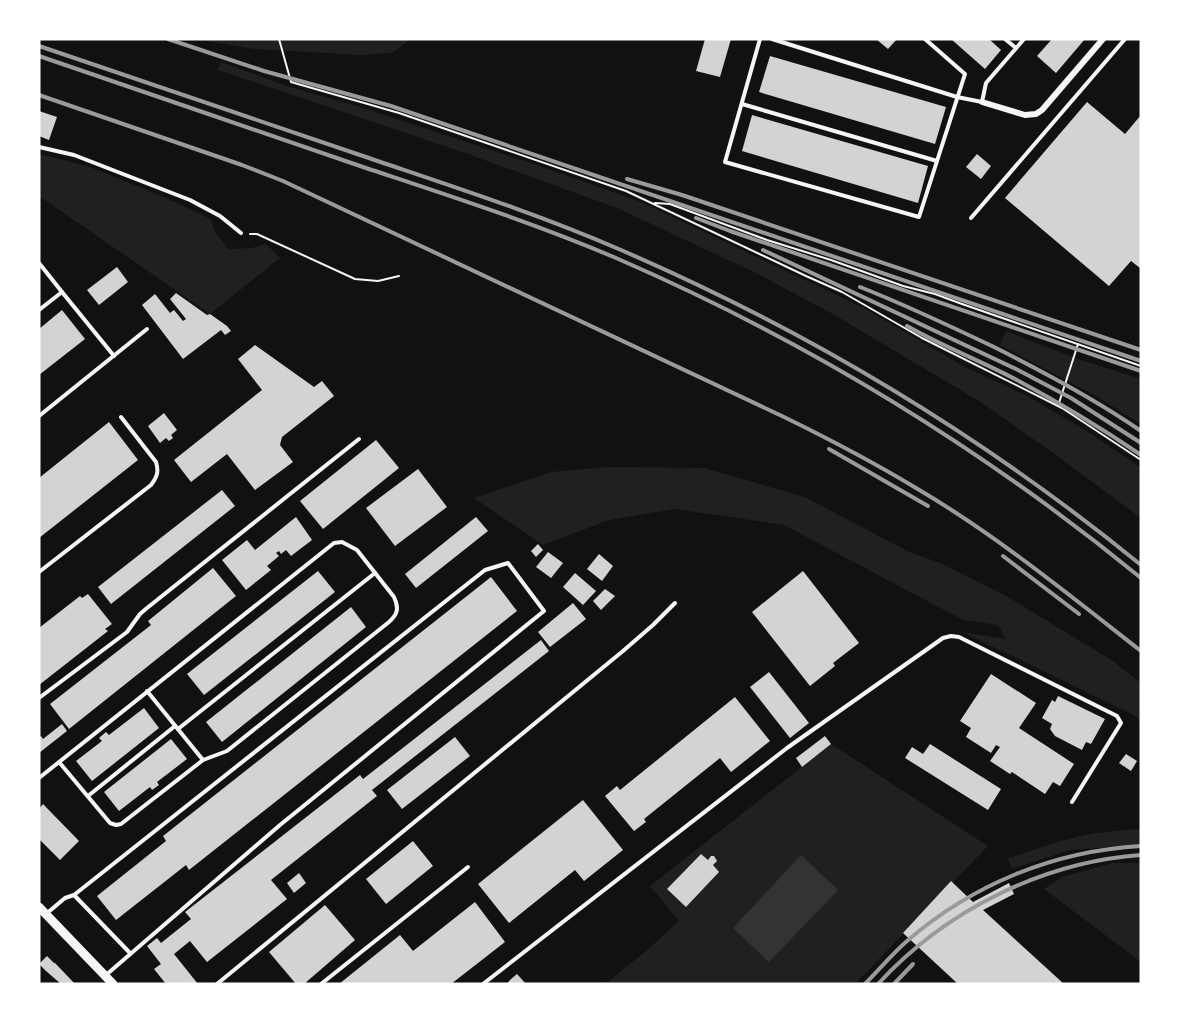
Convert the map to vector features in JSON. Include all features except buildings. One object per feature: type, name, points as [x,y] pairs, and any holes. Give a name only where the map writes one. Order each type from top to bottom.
[{"type":"street","points":[[982,102],[1025,114],[1036,114],[1042,110],[1103,39]]},
{"type":"street","points":[[43,911],[113,984]]},
{"type":"lane","points":[[760,39],[725,162],[919,217],[965,74],[925,39]]},
{"type":"lane","points":[[772,39],[957,97],[982,102],[986,83],[1024,39]]},
{"type":"lane","points":[[1005,39],[1016,48]]},
{"type":"lane","points":[[971,218],[1125,39]]},
{"type":"lane","points":[[742,104],[937,161]]},
{"type":"lane","points":[[39,147],[74,155],[190,200],[220,216],[241,233]]},
{"type":"lane","points":[[39,263],[114,356]]},
{"type":"lane","points":[[39,310],[62,292]]},
{"type":"lane","points":[[39,416],[147,329]]},
{"type":"lane","points":[[39,572],[151,485],[156,478],[158,469],[156,462],[121,417]]},
{"type":"lane","points":[[39,698],[127,632],[140,614],[359,439]]},
{"type":"lane","points":[[39,778],[147,691],[333,543],[342,542],[357,550],[394,597],[398,606],[396,615],[226,751],[202,760],[121,824],[110,823],[59,762]]},
{"type":"lane","points":[[43,911],[74,895],[485,570],[508,563],[544,610],[280,825],[105,976]]},
{"type":"lane","points":[[88,796],[375,573]]},
{"type":"lane","points":[[217,984],[653,625],[675,603]]},
{"type":"lane","points":[[483,984],[787,748],[943,638],[959,637],[1117,716],[1120,723],[1072,802]]},
{"type":"lane","points":[[147,691],[202,760]]},
{"type":"lane","points":[[321,984],[468,867]]},
{"type":"lane","points":[[74,895],[130,953]]},
{"type":"path","points":[[279,39],[291,82],[399,113],[626,191],[653,203],[842,292],[922,338],[1058,406],[1141,460]]},
{"type":"path","points":[[653,203],[670,204],[767,240],[903,286],[935,294],[1141,366]]},
{"type":"path","points":[[241,233],[257,234],[355,279],[378,281],[399,276]]},
{"type":"path","points":[[1058,406],[1078,344]]},
{"type":"shaded area","points":[[194,39],[411,39],[392,53],[361,55],[255,49]]},
{"type":"shaded area","points":[[221,62],[290,87],[363,108],[537,165],[641,202],[864,308],[963,366],[1027,396],[1087,431],[1141,468],[1141,518],[979,401],[831,313],[758,274],[617,208],[468,154],[218,70]]},
{"type":"shaded area","points":[[39,154],[90,167],[211,219],[214,230],[228,249],[252,248],[266,244],[280,258],[210,314],[39,196]]},
{"type":"shaded area","points":[[1006,331],[1075,358],[1141,379],[1141,424],[1094,395],[1000,345]]},
{"type":"shaded area","points":[[608,467],[704,468],[805,497],[909,552],[940,563],[1008,597],[1113,661],[1141,683],[1141,722],[1134,715],[962,632],[1006,639],[998,625],[963,620],[784,525],[674,509],[609,520],[543,545],[474,498],[551,472]]},
{"type":"shaded area","points":[[831,744],[988,846],[855,984],[605,984],[679,921],[650,886]]},
{"type":"shaded area","points":[[1141,829],[1141,845],[1070,850],[1012,869],[1008,859],[1080,836]]},
{"type":"shaded area","points":[[801,855],[838,890],[769,962],[733,928]]},
{"type":"shaded area","points":[[1113,863],[1141,863],[1141,962],[1044,889],[1062,877]]},
{"type":"railway","points":[[168,39],[264,71],[391,106],[1141,361]]},
{"type":"railway","points":[[39,46],[459,188],[589,237],[691,282],[759,315],[892,389],[1019,473],[1141,565]]},
{"type":"railway","points":[[39,56],[523,222],[585,245],[686,290],[823,361],[954,441],[1018,484],[1141,578]]},
{"type":"railway","points":[[39,95],[283,181],[818,434],[900,478],[975,525],[1141,651]]},
{"type":"railway","points":[[627,179],[682,195],[1141,350]]},
{"type":"railway","points":[[696,218],[1141,371]]},
{"type":"railway","points":[[763,250],[1018,370],[1071,398],[1141,443]]},
{"type":"railway","points":[[860,287],[1013,356],[1087,397],[1141,431]]},
{"type":"railway","points":[[907,326],[1031,388],[1141,455]]},
{"type":"railway","points":[[829,449],[928,506]]},
{"type":"railway","points":[[1003,556],[1079,614]]},
{"type":"railway","points":[[865,984],[901,946],[932,921],[987,887],[1046,863],[1109,849],[1141,846]]},
{"type":"railway","points":[[878,984],[933,934],[998,895],[1068,868],[1141,855]]},
{"type":"railway","points":[[894,984],[913,964]]}]
